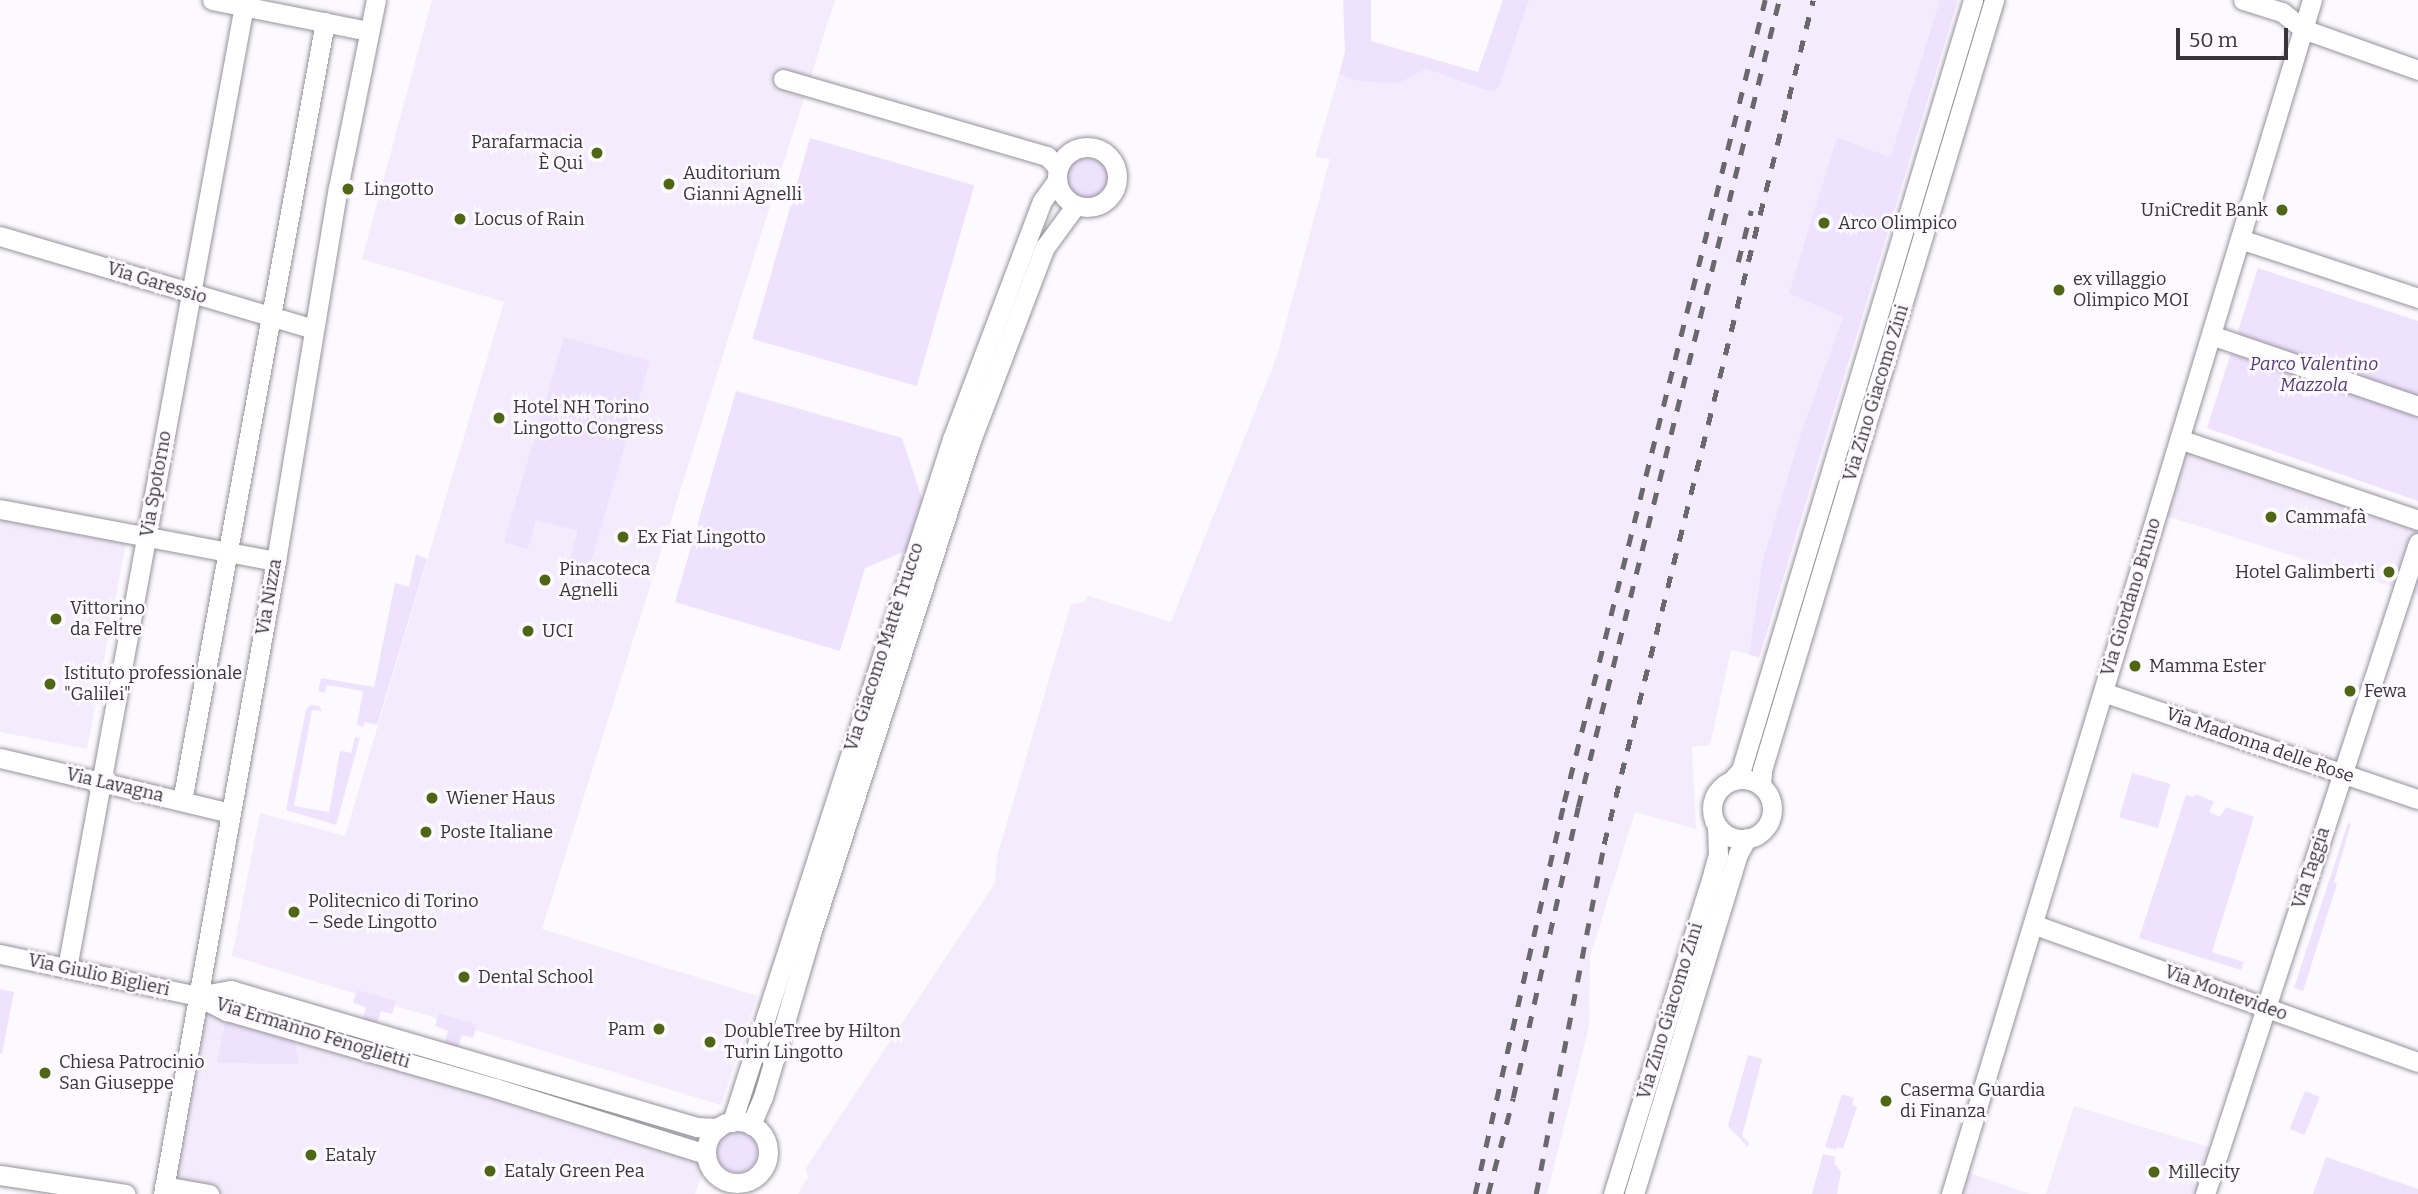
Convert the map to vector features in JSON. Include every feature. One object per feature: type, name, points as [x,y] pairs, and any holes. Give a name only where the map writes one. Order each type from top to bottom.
[{"type":"street","points":[[212,0],[244,3],[359,29]]},
{"type":"street","name":"Via Nizza","points":[[163,1190],[276,561],[338,188],[376,0]]},
{"type":"street","name":"Via Zino Giacomo Zini","points":[[1731,781],[1741,770],[1973,0]]},
{"type":"street","name":"Via Zino Giacomo Zini","points":[[1761,786],[1762,770],[1994,0]]},
{"type":"street","points":[[2243,0],[2282,12],[2303,29],[2418,70]]},
{"type":"street","name":"Via Giordano Bruno","points":[[1951,1194],[2035,925],[2312,0]]},
{"type":"street","name":"Via Spotorno","points":[[67,968],[244,3]]},
{"type":"street","points":[[182,801],[325,22]]},
{"type":"street","points":[[783,79],[1047,156],[1058,174],[1063,195],[1076,205],[1098,206],[1110,197],[1117,184],[1116,167],[1103,151],[1090,147],[1067,154],[1058,174]]},
{"type":"street","name":"Via Giacomo Mattè Trucco","points":[[734,1125],[952,439],[1042,201],[1058,174]]},
{"type":"street","name":"Via Giacomo Mattè Trucco","points":[[734,1125],[763,1097],[810,937],[970,443],[1045,247],[1076,205]]},
{"type":"street","name":"Via Garessio","points":[[0,236],[314,329]]},
{"type":"street","points":[[2240,239],[2418,298]]},
{"type":"street","points":[[2211,335],[2418,406]]},
{"type":"street","points":[[2179,439],[2418,520]]},
{"type":"street","points":[[0,509],[276,561]]},
{"type":"street","name":"Via Taggia","points":[[2205,1194],[2418,543]]},
{"type":"street","name":"Via Madonna delle Rose","points":[[2103,692],[2418,799]]},
{"type":"street","name":"Via Lavagna","points":[[0,758],[230,813]]},
{"type":"street","points":[[1744,779],[1761,786],[1770,800],[1770,817],[1762,831],[1747,838],[1730,837],[1717,826],[1712,814],[1713,801],[1720,789],[1731,781],[1744,779]]},
{"type":"street","name":"Via Zino Giacomo Zini","points":[[1613,1194],[1713,872],[1717,855],[1717,826]]},
{"type":"street","name":"Via Zino Giacomo Zini","points":[[1634,1194],[1738,854],[1747,838]]},
{"type":"street","name":"Via Montevideo","points":[[2035,925],[2266,1008],[2416,1055]]},
{"type":"street","name":"Via Giulio Biglieri","points":[[0,954],[197,996]]},
{"type":"street","name":"Via Ermanno Fenoglietti","points":[[197,996],[231,990],[697,1127],[734,1125]]},
{"type":"street","name":"Via Ermanno Fenoglietti","points":[[197,996],[227,1011],[508,1092],[706,1154]]},
{"type":"street","points":[[734,1125],[761,1134],[767,1152],[764,1167],[748,1187],[732,1183],[717,1184],[706,1154],[711,1135],[734,1125]]},
{"type":"street","points":[[0,1175],[50,1188],[127,1194]]},
{"type":"street","points":[[163,1190],[209,1194]]},
{"type":"shaded area","points":[[432,0],[835,0],[542,929],[757,996],[721,1105],[232,956],[260,813],[345,836],[504,302],[362,259]]},
{"type":"shaded area","points":[[1529,0],[1940,0],[1890,157],[1838,137],[1843,317],[1799,438],[1762,563],[1749,654],[1731,650],[1710,745],[1692,747],[1696,829],[1635,812],[1590,957],[1589,1027],[1547,1194],[798,1194],[808,1177],[806,1168],[995,883],[997,857],[1071,604],[1085,602],[1088,596],[1171,622],[1277,356],[1330,159],[1315,157],[1339,74],[1357,81],[1399,83],[1426,69],[1489,91],[1499,88]]},
{"type":"shaded area","points":[[2179,439],[2418,523],[2418,595],[2157,513]]},
{"type":"shaded area","name":"Vittorino da Feltre","points":[[0,520],[126,543],[87,749],[0,732]]},
{"type":"shaded area","points":[[199,1006],[707,1161],[695,1194],[209,1194],[164,1186]]},
{"type":"shaded area","points":[[2074,1106],[2212,1148],[2196,1194],[2046,1194]]},
{"type":"shaded area","points":[[1964,1171],[2030,1194],[1957,1194]]},
{"type":"green space","points":[[1343,0],[1371,0],[1371,41],[1478,72],[1503,0],[1529,0],[1499,88],[1489,91],[1426,69],[1399,83],[1357,81],[1339,74],[1345,52]]},
{"type":"green space","points":[[1940,0],[1958,0],[1759,658],[1749,654],[1762,563],[1799,438],[1843,317],[1789,293],[1837,137],[1890,157]]},
{"type":"green space","points":[[810,138],[974,185],[917,386],[752,339]]},
{"type":"green space","points":[[1087,155],[1103,162],[1110,178],[1103,194],[1087,201],[1071,194],[1064,178],[1071,162]]},
{"type":"green space","name":"Parco Valentino Mazzola","points":[[2258,268],[2418,321],[2418,501],[2207,428]]},
{"type":"green space","points":[[564,337],[650,361],[589,568],[569,562],[578,531],[536,520],[528,549],[504,542]]},
{"type":"green space","points":[[736,391],[902,438],[922,499],[906,551],[865,568],[840,651],[675,602]]},
{"type":"green space","points":[[416,554],[427,559],[377,725],[365,722],[363,727],[357,725],[363,691],[327,685],[325,693],[318,691],[321,678],[374,687],[395,583],[409,587]]},
{"type":"green space","points":[[310,705],[319,706],[322,711],[312,710],[294,806],[329,812],[340,751],[351,753],[355,737],[360,738],[336,825],[286,810],[306,710]]},
{"type":"green space","points":[[2132,773],[2170,784],[2158,828],[2119,817]]},
{"type":"green space","points":[[2196,794],[2214,802],[2209,812],[2220,817],[2226,807],[2254,817],[2212,952],[2244,962],[2241,970],[2139,938],[2186,795],[2194,797]]},
{"type":"green space","points":[[2348,823],[2351,824],[2334,882],[2337,884],[2303,991],[2294,988]]},
{"type":"green space","points":[[0,989],[14,992],[2,1054],[0,1054]]},
{"type":"green space","points":[[357,990],[396,1001],[392,1014],[381,1011],[377,1024],[363,1019],[366,1007],[353,1003]]},
{"type":"green space","points":[[439,1013],[477,1025],[473,1038],[462,1035],[458,1047],[444,1043],[448,1031],[435,1026]]},
{"type":"green space","points":[[225,1021],[295,1043],[299,1064],[217,1063]]},
{"type":"green space","points":[[1748,1055],[1762,1059],[1742,1136],[1749,1143],[1748,1147],[1728,1126]]},
{"type":"green space","points":[[2305,1091],[2320,1097],[2304,1135],[2290,1129]]},
{"type":"green space","points":[[1842,1094],[1854,1098],[1852,1105],[1857,1107],[1843,1149],[1837,1147],[1836,1150],[1825,1147]]},
{"type":"green space","points":[[737,1132],[745,1133],[751,1138],[756,1144],[756,1160],[751,1166],[745,1171],[737,1172],[729,1171],[723,1166],[718,1160],[717,1152],[718,1144],[723,1138],[729,1133]]},
{"type":"green space","points":[[1823,1154],[1836,1157],[1834,1162],[1841,1172],[1837,1194],[1812,1194]]},
{"type":"green space","points":[[2326,1157],[2418,1189],[2418,1194],[2313,1194]]},
{"type":"railway","points":[[1475,1194],[1564,802],[1765,0]]},
{"type":"railway","points":[[1488,1194],[1513,1098],[1578,807],[1779,0]]},
{"type":"railway","points":[[1536,1194],[1604,844],[1813,0]]},
{"type":"railway","points":[[1738,262],[1751,211]]},
{"type":"place","name":"Parafarmacia È Qui","points":[[597,153]]},
{"type":"place","name":"Auditorium Gianni Agnelli","points":[[669,184]]},
{"type":"place","name":"Lingotto","points":[[348,189]]},
{"type":"place","name":"UniCredit Bank","points":[[2282,210]]},
{"type":"place","name":"Locus of Rain","points":[[460,219]]},
{"type":"place","name":"Arco Olimpico","points":[[1824,223]]},
{"type":"place","name":"ex villaggio Olimpico MOI","points":[[2059,290]]},
{"type":"place","name":"Hotel NH Torino Lingotto Congress","points":[[499,418]]},
{"type":"place","name":"Cammafà","points":[[2271,517]]},
{"type":"place","name":"Ex Fiat Lingotto","points":[[623,537]]},
{"type":"place","name":"Hotel Galimberti","points":[[2389,572]]},
{"type":"place","name":"Pinacoteca Agnelli","points":[[545,580]]},
{"type":"place","name":"Vittorino da Feltre","points":[[56,619]]},
{"type":"place","name":"UCI","points":[[528,631]]},
{"type":"place","name":"Mamma Ester","points":[[2135,666]]},
{"type":"place","name":"Istituto professionale \"Galilei\"","points":[[50,684]]},
{"type":"place","name":"Fewa","points":[[2350,691]]},
{"type":"place","name":"Wiener Haus","points":[[432,798]]},
{"type":"place","name":"Poste Italiane","points":[[426,832]]},
{"type":"place","name":"Politecnico di Torino – Sede Lingotto","points":[[294,912]]},
{"type":"place","name":"Dental School","points":[[464,977]]},
{"type":"place","name":"Pam","points":[[659,1029]]},
{"type":"place","name":"DoubleTree by Hilton Turin Lingotto","points":[[710,1042]]},
{"type":"place","name":"Chiesa Patrocinio San Giuseppe","points":[[45,1073]]},
{"type":"place","name":"Caserma Guardia di Finanza","points":[[1886,1101]]},
{"type":"place","name":"Eataly","points":[[311,1155]]},
{"type":"place","name":"Eataly Green Pea","points":[[490,1171]]},
{"type":"place","name":"Millecity","points":[[2154,1172]]}]
